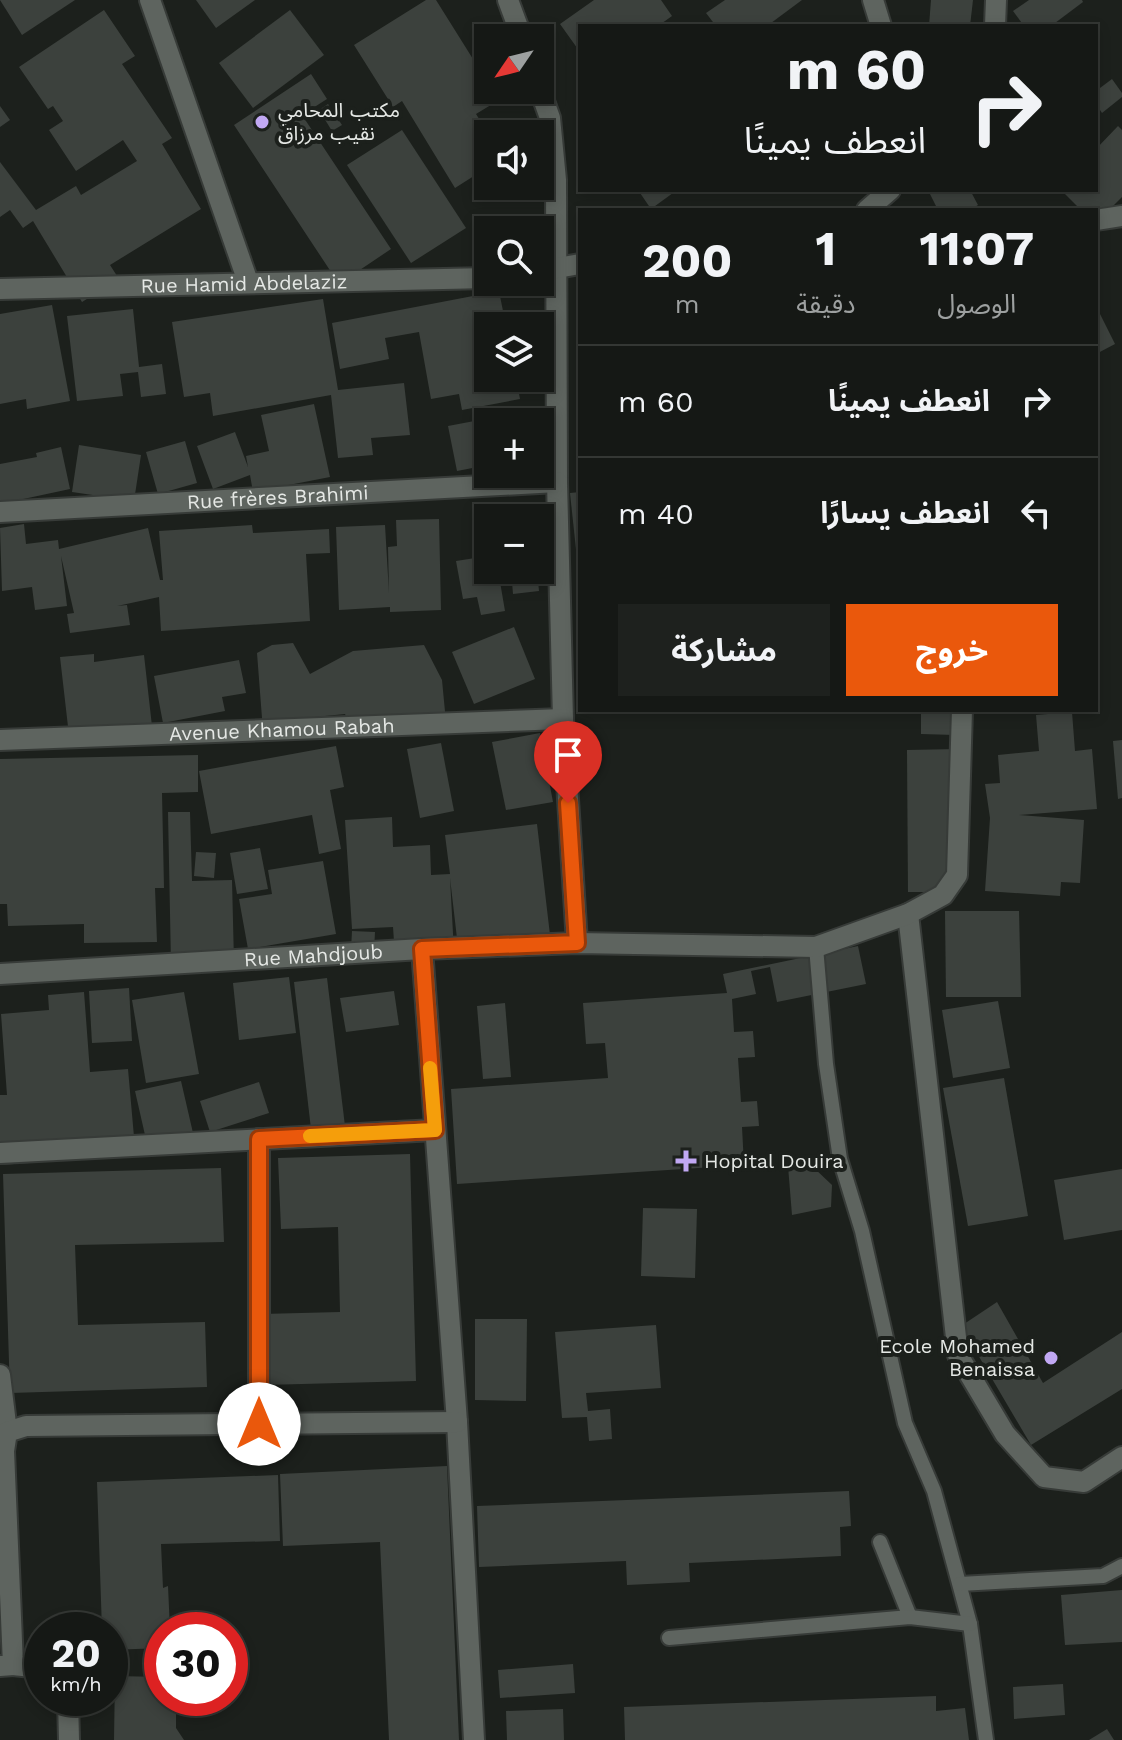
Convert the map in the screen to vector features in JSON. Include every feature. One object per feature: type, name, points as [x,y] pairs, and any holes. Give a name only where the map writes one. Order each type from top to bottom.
[{"type":"street","points":[[150,0],[248,282]]},
{"type":"street","points":[[508,0],[517,24]]},
{"type":"street","points":[[873,0],[880,24]]},
{"type":"street","points":[[995,24],[996,0]]},
{"type":"street","points":[[545,104],[550,118],[556,180],[552,216]]},
{"type":"street","points":[[869,208],[888,192]]},
{"type":"street","points":[[1098,220],[1122,216]]},
{"type":"street","points":[[554,269],[578,264]]},
{"type":"street","name":"Rue Hamid Abdelaziz","points":[[0,289],[474,278]]},
{"type":"street","points":[[548,296],[563,719],[577,943]]},
{"type":"street","name":"Rue frères Brahimi","points":[[0,512],[557,482]]},
{"type":"street","name":"Rue Mahdjoub","points":[[0,974],[577,943],[816,947],[908,914],[943,895],[957,875],[962,712]]},
{"type":"street","name":"Avenue Khamou Rabah","points":[[0,740],[563,719]]},
{"type":"street","points":[[908,914],[958,1355],[1005,1434],[1044,1477],[1084,1482],[1122,1457]]},
{"type":"street","points":[[422,949],[457,1422],[474,1740]]},
{"type":"street","points":[[0,1153],[435,1130]]},
{"type":"street","points":[[259,1139],[259,1424]]},
{"type":"street","points":[[0,1375],[7,1432],[4,1451],[6,1666]]},
{"type":"street","points":[[7,1432],[26,1426],[457,1422]]},
{"type":"street","points":[[68,1716],[69,1740]]},
{"type":"lane","points":[[816,947],[826,1064],[840,1159],[862,1231],[905,1423],[934,1491],[960,1584],[970,1624],[986,1740]]},
{"type":"lane","points":[[880,1542],[910,1617]]},
{"type":"lane","points":[[960,1584],[1103,1576],[1122,1566]]},
{"type":"lane","points":[[669,1638],[910,1617],[970,1624]]},
{"type":"building","points":[[0,0],[75,0],[22,35]]},
{"type":"building","points":[[196,0],[255,0],[216,28]]},
{"type":"building","points":[[426,0],[436,0],[474,61],[474,104],[492,104],[476,114],[480,120],[474,120],[474,176],[455,188],[402,101],[393,107],[354,45]]},
{"type":"building","points":[[594,0],[661,0],[672,16],[661,24],[578,24],[578,49],[560,24]]},
{"type":"building","points":[[725,0],[802,0],[770,24],[714,24],[706,13]]},
{"type":"building","points":[[931,0],[973,0],[970,24],[929,24]]},
{"type":"building","points":[[1029,0],[1083,2],[1054,24],[1023,24],[1013,11]]},
{"type":"building","points":[[104,10],[135,56],[122,64],[172,138],[162,144],[201,209],[110,265],[119,279],[82,302],[33,221],[23,228],[10,210],[0,217],[0,162],[36,210],[76,186],[81,195],[137,161],[123,140],[76,171],[49,130],[63,121],[53,106],[48,109],[19,67]]},
{"type":"building","points":[[290,10],[324,55],[253,108],[219,63]]},
{"type":"building","points":[[311,74],[327,99],[302,115],[391,249],[339,284],[234,125]]},
{"type":"building","points":[[1112,79],[1122,97],[1102,113],[1098,107],[1098,90]]},
{"type":"building","points":[[328,104],[342,125],[332,131],[319,110]]},
{"type":"building","points":[[0,106],[10,120],[0,127]]},
{"type":"building","points":[[1118,126],[1122,130],[1122,197],[1098,221],[1098,208],[1079,208],[1063,192],[1098,192],[1098,147]]},
{"type":"building","points":[[402,130],[466,228],[411,263],[347,165]]},
{"type":"building","points":[[639,192],[674,192],[652,208]]},
{"type":"building","points":[[929,192],[971,192],[978,205],[973,208],[937,208]]},
{"type":"building","points":[[474,296],[500,296],[503,312],[474,312],[474,392],[519,392],[520,399],[462,410],[459,394],[431,399],[419,332],[385,338],[389,359],[340,369],[332,323]]},
{"type":"building","points":[[323,299],[338,390],[404,383],[410,435],[371,438],[373,455],[338,458],[331,395],[213,416],[210,393],[184,397],[172,322]]},
{"type":"building","points":[[52,305],[70,401],[27,409],[26,399],[0,404],[0,314]]},
{"type":"building","points":[[133,309],[139,367],[162,364],[166,394],[141,397],[138,372],[120,374],[123,396],[77,401],[67,316]]},
{"type":"building","points":[[1098,310],[1115,344],[1098,353]]},
{"type":"building","points":[[314,404],[330,477],[253,492],[250,475],[213,489],[197,446],[235,432],[248,467],[246,456],[269,451],[261,415]]},
{"type":"building","points":[[474,421],[474,468],[457,471],[448,426]]},
{"type":"building","points":[[185,441],[197,483],[158,494],[146,452]]},
{"type":"building","points":[[79,445],[141,455],[134,501],[72,492]]},
{"type":"building","points":[[61,447],[70,489],[0,504],[0,464],[37,457],[36,453]]},
{"type":"building","points":[[578,492],[578,568],[570,493]]},
{"type":"building","points":[[439,519],[441,610],[390,612],[390,607],[339,610],[336,527],[385,525],[389,593],[388,547],[397,546],[396,520]]},
{"type":"building","points":[[24,524],[26,544],[58,540],[59,549],[148,528],[160,580],[163,580],[159,531],[252,525],[253,533],[329,529],[330,553],[306,554],[310,621],[161,631],[159,597],[117,606],[127,605],[130,625],[70,633],[67,614],[74,613],[61,556],[67,606],[35,610],[32,587],[2,591],[0,528]]},
{"type":"building","points":[[474,558],[474,584],[500,584],[505,611],[481,615],[477,597],[463,599],[456,561]]},
{"type":"building","points":[[512,584],[538,584],[539,591],[513,594]]},
{"type":"building","points":[[514,627],[535,679],[474,704],[452,652]]},
{"type":"building","points":[[293,643],[310,674],[353,651],[424,645],[442,680],[446,722],[352,728],[345,714],[315,717],[292,728],[263,731],[257,653],[272,645]]},
{"type":"building","points":[[94,654],[94,662],[144,655],[153,735],[70,744],[60,657]]},
{"type":"building","points":[[239,660],[246,693],[222,697],[225,711],[163,723],[154,676]]},
{"type":"building","points":[[921,712],[955,712],[955,735],[921,734]]},
{"type":"building","points":[[1072,712],[1075,751],[1092,749],[1097,809],[1019,815],[1084,820],[1080,883],[1061,882],[1060,896],[985,891],[990,818],[985,784],[1000,783],[998,755],[1039,751],[1036,715]]},
{"type":"building","points":[[540,733],[553,802],[506,810],[492,742]]},
{"type":"building","points":[[1122,740],[1122,798],[1118,799],[1113,741]]},
{"type":"building","points":[[441,743],[454,811],[420,818],[407,749]]},
{"type":"building","points":[[336,746],[344,787],[330,790],[341,849],[319,854],[312,815],[211,834],[199,771]]},
{"type":"building","points":[[958,749],[960,892],[908,892],[907,750]]},
{"type":"building","points":[[198,755],[198,792],[162,793],[164,888],[155,888],[157,942],[84,943],[84,924],[8,926],[7,904],[0,904],[0,759]]},
{"type":"building","points":[[168,812],[190,812],[192,881],[232,880],[234,962],[171,964]]},
{"type":"building","points":[[392,817],[393,847],[430,845],[431,875],[450,874],[445,835],[537,824],[550,935],[458,947],[450,878],[454,952],[395,956],[393,927],[352,929],[345,820]]},
{"type":"building","points":[[260,848],[268,889],[237,894],[230,853]]},
{"type":"building","points":[[196,852],[216,853],[214,878],[194,876]]},
{"type":"building","points":[[323,861],[336,934],[248,949],[239,899],[272,894],[268,870]]},
{"type":"building","points":[[945,911],[1019,911],[1021,997],[946,997]]},
{"type":"building","points":[[352,931],[375,932],[374,950],[351,950]]},
{"type":"building","points":[[858,946],[866,984],[777,1002],[770,967],[751,971],[756,994],[732,999],[734,1032],[753,1031],[755,1057],[738,1058],[741,1102],[757,1101],[759,1126],[742,1127],[744,1165],[457,1184],[451,1089],[608,1078],[605,1043],[586,1044],[583,1003],[727,993],[723,974]]},
{"type":"building","points":[[289,977],[296,1033],[239,1040],[233,983]]},
{"type":"building","points":[[327,978],[345,1126],[311,1129],[294,982]]},
{"type":"building","points":[[129,988],[132,1041],[92,1043],[89,991]]},
{"type":"building","points":[[394,991],[399,1025],[346,1032],[340,998]]},
{"type":"building","points":[[84,992],[90,1072],[128,1069],[135,1148],[88,1151],[88,1159],[0,1165],[0,1095],[7,1095],[1,1014],[49,1010],[48,995]]},
{"type":"building","points":[[184,992],[199,1074],[146,1083],[132,1000]]},
{"type":"building","points":[[998,1001],[1010,1068],[953,1078],[942,1010]]},
{"type":"building","points":[[505,1003],[511,1077],[483,1079],[477,1006]]},
{"type":"building","points":[[1004,1078],[1028,1216],[968,1226],[943,1088]]},
{"type":"building","points":[[181,1081],[196,1146],[150,1157],[135,1091]]},
{"type":"building","points":[[259,1082],[269,1113],[210,1132],[200,1101]]},
{"type":"building","points":[[410,1154],[416,1381],[264,1385],[262,1314],[340,1312],[338,1227],[281,1229],[278,1158]]},
{"type":"building","points":[[788,1166],[814,1168],[832,1185],[831,1207],[792,1215]]},
{"type":"building","points":[[221,1168],[224,1242],[75,1245],[78,1325],[205,1322],[207,1387],[10,1393],[3,1174]]},
{"type":"building","points":[[1122,1169],[1122,1230],[1064,1240],[1054,1180]]},
{"type":"building","points":[[643,1208],[697,1209],[695,1278],[641,1276]]},
{"type":"building","points":[[997,1302],[1043,1383],[1122,1332],[1122,1389],[1031,1445],[961,1326]]},
{"type":"building","points":[[475,1319],[527,1319],[526,1401],[475,1400]]},
{"type":"building","points":[[656,1325],[661,1388],[586,1393],[588,1411],[610,1409],[612,1439],[589,1441],[587,1417],[562,1418],[555,1332]]},
{"type":"building","points":[[447,1466],[459,1740],[389,1740],[380,1542],[283,1546],[280,1474]]},
{"type":"building","points":[[278,1475],[280,1541],[161,1544],[163,1588],[168,1586],[169,1612],[144,1612],[144,1649],[128,1649],[128,1612],[101,1612],[97,1482]]},
{"type":"building","points":[[849,1491],[851,1526],[840,1527],[841,1556],[689,1563],[690,1582],[627,1585],[626,1561],[479,1567],[477,1506]]},
{"type":"building","points":[[1122,1590],[1122,1642],[1065,1645],[1061,1595]]},
{"type":"building","points":[[573,1664],[575,1693],[500,1698],[498,1670]]},
{"type":"building","points":[[128,1676],[144,1677],[144,1716],[176,1716],[176,1728],[184,1740],[114,1740],[114,1716],[128,1716]]},
{"type":"building","points":[[1063,1684],[1065,1715],[1014,1719],[1013,1687]]},
{"type":"building","points":[[936,1696],[936,1711],[965,1708],[969,1740],[625,1740],[624,1707]]},
{"type":"building","points":[[563,1709],[564,1740],[507,1740],[506,1711]]},
{"type":"building","points":[[1107,1729],[1114,1740],[1089,1740]]},
{"type":"slow traffic","points":[[310,1136],[435,1130],[430,1068]]},
{"type":"place","name":"مكتب المحامي نقيب مرزاق","points":[[262,122]]},
{"type":"place","name":"Hopital Douira","points":[[686,1161]]},
{"type":"place","name":"Ecole Mohamed Benaissa","points":[[1051,1358]]},
{"type":"route","points":[[259,1424],[259,1139],[435,1130],[422,949],[577,943],[568,803]]}]
